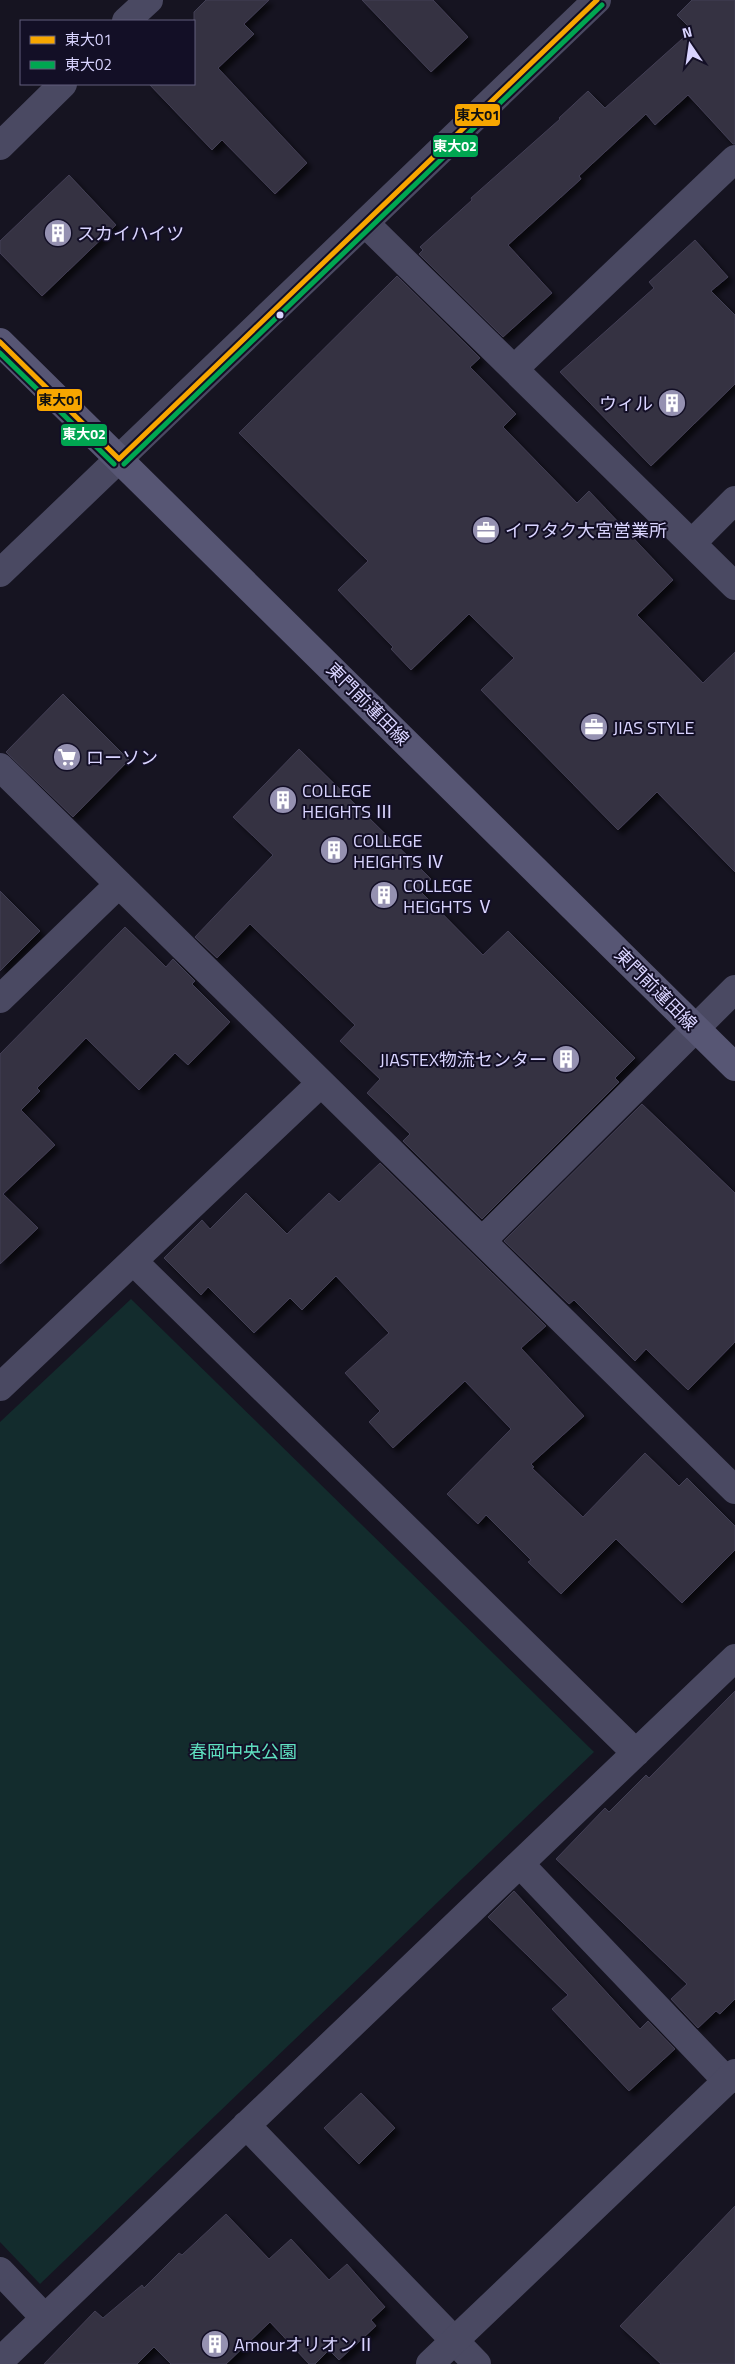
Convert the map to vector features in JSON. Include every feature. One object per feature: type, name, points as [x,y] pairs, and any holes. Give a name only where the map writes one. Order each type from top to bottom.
[{"type":"main road","name":"東門前蓮田線","points":[[0,342],[735,1067]]},
{"type":"street","points":[[0,573],[597,0]]},
{"type":"street","points":[[0,146],[62,85]]},
{"type":"street","points":[[514,369],[735,160]]},
{"type":"street","points":[[365,223],[735,586]]},
{"type":"street","points":[[692,543],[735,500]]},
{"type":"street","points":[[0,767],[735,1490]]},
{"type":"street","points":[[0,1000],[119,884]]},
{"type":"street","points":[[482,1241],[735,988]]},
{"type":"street","points":[[0,1387],[321,1083]]},
{"type":"street","points":[[133,1261],[636,1753]]},
{"type":"street","points":[[0,2360],[735,1658]]},
{"type":"street","points":[[430,2364],[731,2077],[520,1864]]},
{"type":"street","points":[[246,2125],[477,2364]]},
{"type":"street","points":[[0,2271],[45,2318]]},
{"type":"green space","name":"春岡中央公園","points":[[131,1299],[594,1752],[40,2284],[0,2242],[0,1422]]},
{"type":"building","points":[[206,0],[269,0],[244,24],[254,34],[218,68],[307,163],[275,194],[222,140],[212,150],[150,85],[195,85],[194,12]]},
{"type":"building","points":[[362,0],[433,0],[468,37],[431,72]]},
{"type":"building","points":[[692,0],[735,0],[735,144],[688,95],[655,125],[646,114],[579,176],[581,179],[508,245],[552,293],[503,337],[419,254],[423,250],[420,247],[588,91],[605,108],[692,30],[677,15]]},
{"type":"building","name":"スカイハイツ","points":[[69,175],[116,225],[42,296],[0,253],[0,241]]},
{"type":"building","points":[[695,240],[728,277],[711,291],[735,315],[735,384],[651,466],[560,372],[654,288],[649,282]]},
{"type":"building","points":[[397,276],[480,358],[470,367],[516,414],[503,427],[577,503],[589,491],[673,580],[637,615],[703,683],[735,652],[735,872],[657,792],[618,830],[481,690],[514,658],[469,614],[411,670],[391,649],[393,647],[338,590],[368,561],[239,433]]},
{"type":"building","points":[[63,694],[129,760],[73,817],[6,752]]},
{"type":"building","points":[[299,749],[431,879],[420,891],[483,955],[508,931],[635,1058],[615,1078],[619,1082],[482,1219],[403,1141],[410,1134],[367,1093],[380,1079],[340,1041],[355,1025],[250,924],[217,958],[195,937],[273,855],[233,817]]},
{"type":"building","points":[[0,891],[40,931],[0,971]]},
{"type":"building","points":[[125,927],[166,967],[173,959],[195,981],[192,984],[230,1022],[188,1065],[175,1053],[139,1090],[86,1038],[37,1088],[40,1091],[21,1110],[55,1145],[3,1194],[38,1228],[0,1264],[0,1054]]},
{"type":"building","points":[[642,1104],[735,1193],[735,1342],[688,1390],[646,1349],[635,1361],[574,1300],[569,1304],[504,1241]]},
{"type":"building","points":[[380,1163],[546,1326],[521,1348],[584,1416],[531,1464],[534,1467],[532,1468],[583,1517],[645,1453],[679,1486],[687,1478],[735,1526],[735,1550],[682,1603],[616,1539],[561,1594],[528,1562],[531,1560],[486,1515],[478,1524],[447,1494],[511,1429],[465,1381],[393,1448],[369,1422],[380,1411],[345,1373],[389,1333],[336,1276],[302,1310],[290,1298],[254,1333],[208,1287],[201,1295],[164,1258],[202,1220],[210,1229],[246,1193],[287,1234],[329,1193],[339,1202]]},
{"type":"building","points":[[735,1691],[735,1999],[720,2014],[716,2011],[698,2028],[671,1999],[687,1984],[556,1859],[605,1808],[609,1812],[646,1775],[649,1778]]},
{"type":"building","points":[[514,1891],[640,2029],[648,2021],[675,2049],[629,2091],[552,2009],[568,1995],[488,1917]]},
{"type":"building","points":[[361,2093],[395,2128],[359,2164],[324,2128]]},
{"type":"building","points":[[735,2206],[735,2364],[661,2364],[620,2326]]},
{"type":"building","points":[[226,2214],[269,2259],[291,2239],[329,2280],[347,2264],[385,2307],[371,2320],[376,2326],[339,2360],[329,2350],[315,2364],[309,2364],[270,2322],[226,2364],[171,2364],[154,2347],[137,2364],[44,2364],[95,2311],[103,2318],[142,2285],[144,2288],[179,2253],[182,2255]]},
{"type":"transit line","name":"東大01","points":[[119,459],[597,0]]},
{"type":"transit line","name":"東大02","points":[[124,464],[602,5]]},
{"type":"transit line","name":"東大01","points":[[0,342],[119,459]]},
{"type":"transit line","name":"東大02","points":[[0,353],[114,464]]},
{"type":"place","name":"スカイハイツ","points":[[58,233]]},
{"type":"place","name":"ウィル","points":[[672,403]]},
{"type":"place","name":"イワタク大宮営業所","points":[[486,530]]},
{"type":"place","name":"JIAS STYLE","points":[[594,727]]},
{"type":"place","name":"ローソン","points":[[67,757]]},
{"type":"place","name":"COLLEGE HEIGHTS Ⅲ","points":[[283,800]]},
{"type":"place","name":"COLLEGE HEIGHTS Ⅳ","points":[[334,850]]},
{"type":"place","name":"COLLEGE HEIGHTS Ⅴ","points":[[384,895]]},
{"type":"place","name":"JIASTEX物流センター","points":[[566,1059]]},
{"type":"place","name":"AmourオリオンⅡ","points":[[215,2344]]}]
